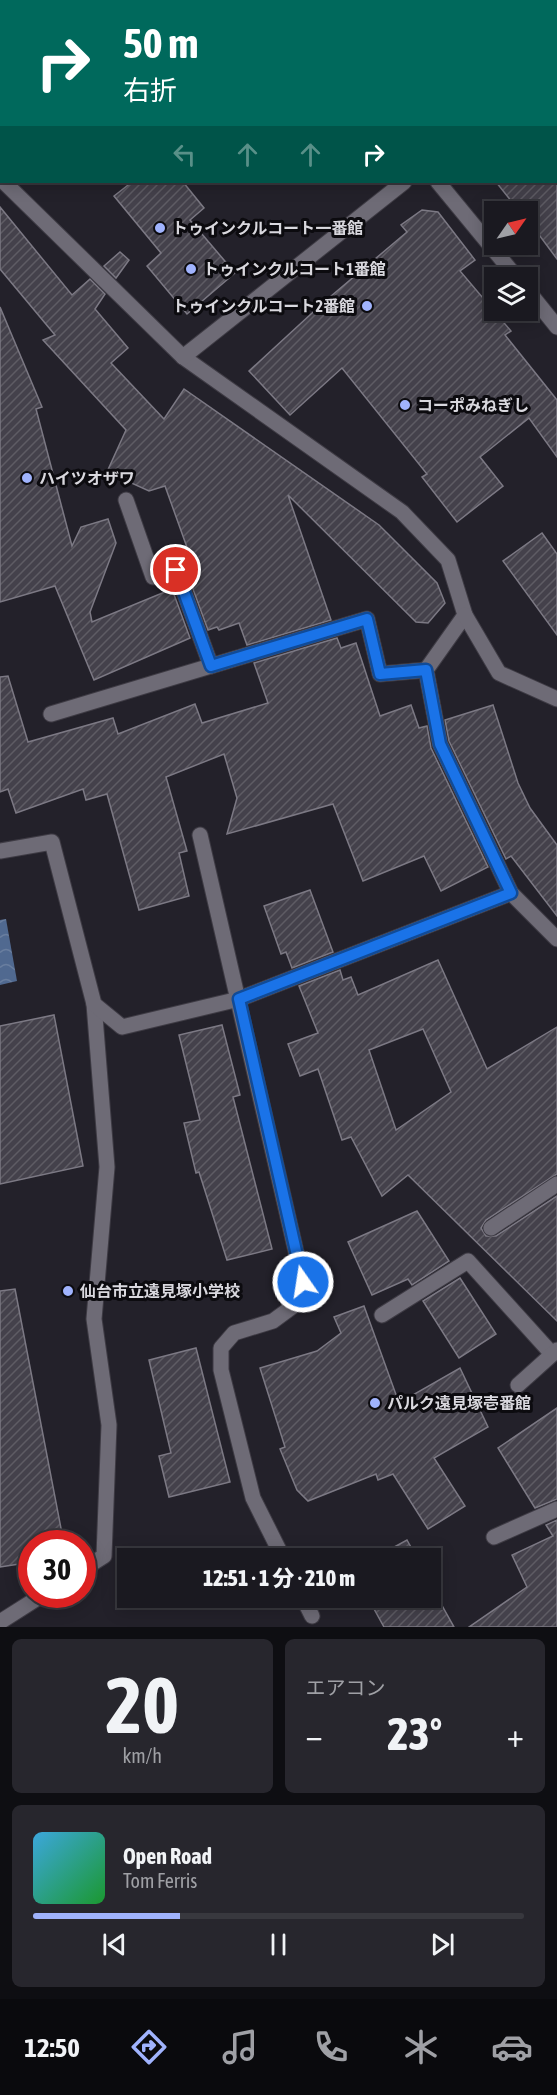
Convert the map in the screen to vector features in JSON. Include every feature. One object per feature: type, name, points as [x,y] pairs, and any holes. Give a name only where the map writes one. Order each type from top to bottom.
[{"type":"street","points":[[6,183],[183,357],[402,512],[448,560],[465,615],[499,673],[557,699]]},
{"type":"street","points":[[183,357],[403,183]]},
{"type":"street","points":[[439,183],[508,267]]},
{"type":"street","points":[[538,303],[557,327]]},
{"type":"street","points":[[126,500],[153,577],[176,570],[211,666]]},
{"type":"street","points":[[465,615],[426,670],[440,744],[511,893],[557,939]]},
{"type":"street","points":[[51,714],[367,619],[380,674],[426,670]]},
{"type":"street","points":[[200,835],[303,1282],[292,1306],[273,1321],[234,1333],[221,1348],[221,1370],[253,1498],[278,1548]]},
{"type":"street","points":[[0,851],[52,843],[94,1004],[107,1167],[94,1319],[109,1425],[104,1556],[96,1561]]},
{"type":"street","points":[[94,1004],[122,1027],[239,999],[511,893]]},
{"type":"street","points":[[491,1228],[557,1184]]},
{"type":"street","points":[[382,1315],[468,1261],[555,1352],[518,1385]]},
{"type":"street","points":[[494,1537],[557,1509]]},
{"type":"street","points":[[0,1623],[23,1608]]},
{"type":"street","points":[[308,1608],[312,1616]]},
{"type":"water","points":[[6,919],[17,981],[0,985],[0,920]]},
{"type":"building","points":[[131,183],[184,183],[204,208],[190,220],[235,273],[187,314],[147,266],[161,253],[114,196]]},
{"type":"building","points":[[497,183],[557,183],[557,259],[538,233],[538,201],[511,201]]},
{"type":"building","points":[[0,207],[72,295],[90,279],[105,294],[95,309],[128,348],[111,363],[164,419],[184,389],[379,525],[437,583],[445,603],[428,623],[416,622],[288,495],[331,620],[247,645],[239,623],[219,630],[217,627],[208,630],[190,581],[198,578],[165,486],[149,491],[107,472],[126,430],[43,340],[55,335],[0,269]]},
{"type":"building","points":[[422,210],[438,212],[475,260],[460,271],[484,299],[484,321],[502,321],[511,331],[505,335],[557,400],[557,457],[529,418],[480,457],[503,486],[457,522],[422,477],[427,474],[342,368],[290,415],[249,371],[324,302],[407,232],[401,225]]},
{"type":"building","points":[[120,252],[129,260],[116,278],[104,266]]},
{"type":"building","points":[[0,307],[42,407],[36,409],[72,546],[81,527],[108,519],[116,543],[90,612],[92,622],[172,589],[190,638],[94,680],[55,586],[0,602]]},
{"type":"building","points":[[542,533],[557,554],[557,635],[503,561]]},
{"type":"building","points":[[337,638],[341,648],[356,643],[380,716],[411,705],[419,728],[427,726],[431,748],[488,867],[441,891],[424,856],[363,881],[333,804],[227,834],[237,798],[224,754],[166,777],[187,851],[179,853],[189,896],[139,910],[107,794],[86,800],[83,789],[16,813],[8,789],[0,792],[0,677],[8,676],[28,742],[113,718],[118,734],[195,704],[202,723],[268,703],[254,663]]},
{"type":"building","points":[[493,705],[518,783],[530,808],[557,845],[557,916],[511,856],[506,859],[449,741],[445,720]]},
{"type":"building","points":[[310,890],[333,952],[292,968],[286,952],[281,954],[264,906]]},
{"type":"building","points":[[438,960],[487,1069],[557,1027],[557,1174],[486,1220],[481,1228],[486,1236],[496,1236],[557,1196],[557,1321],[408,1175],[382,1196],[351,1137],[342,1140],[318,1069],[300,1076],[288,1044],[318,1033],[299,986],[340,970],[343,980],[351,977],[358,995]],"holes":[[[423,1029],[451,1092],[396,1130],[369,1050]]]},
{"type":"building","points":[[54,1015],[83,1166],[0,1184],[0,1026]]},
{"type":"building","points":[[222,1025],[240,1095],[233,1097],[272,1249],[227,1260],[199,1172],[196,1173],[184,1123],[200,1120],[179,1035]]},
{"type":"building","points":[[417,1211],[449,1261],[412,1285],[408,1279],[372,1295],[348,1242]]},
{"type":"building","points":[[460,1278],[496,1334],[459,1358],[423,1301]]},
{"type":"building","points":[[15,1289],[61,1530],[18,1530],[18,1564],[0,1567],[0,1291]]},
{"type":"building","points":[[364,1306],[399,1403],[460,1368],[488,1427],[434,1458],[465,1506],[428,1529],[393,1474],[378,1480],[376,1474],[308,1501],[297,1490],[280,1449],[285,1447],[260,1368],[317,1351],[341,1333],[334,1317]]},
{"type":"building","points":[[196,1348],[230,1482],[169,1497],[159,1456],[171,1453],[149,1360]]},
{"type":"building","points":[[557,1408],[557,1499],[535,1508],[498,1448]]},
{"type":"building","points":[[557,1520],[557,1627],[469,1627],[527,1587],[512,1555],[553,1536],[546,1525]]},
{"type":"building","points":[[407,1540],[411,1548],[392,1548]]},
{"type":"building","points":[[441,1604],[454,1627],[384,1627],[374,1608],[441,1608]]},
{"type":"place","name":"トゥインクルコート一番館","points":[[160,228]]},
{"type":"place","name":"トゥインクルコート1番館","points":[[191,269]]},
{"type":"place","name":"トゥインクルコート2番館","points":[[367,306]]},
{"type":"place","name":"コーポみねぎし","points":[[405,405]]},
{"type":"place","name":"ハイツオザワ","points":[[27,478]]},
{"type":"place","name":"仙台市立遠見塚小学校","points":[[68,1291]]},
{"type":"place","name":"パルク遠見塚壱番館","points":[[375,1403]]},
{"type":"route","points":[[176,570],[211,666],[367,619],[380,674],[426,670],[440,744],[511,893],[239,999],[303,1282]]}]
